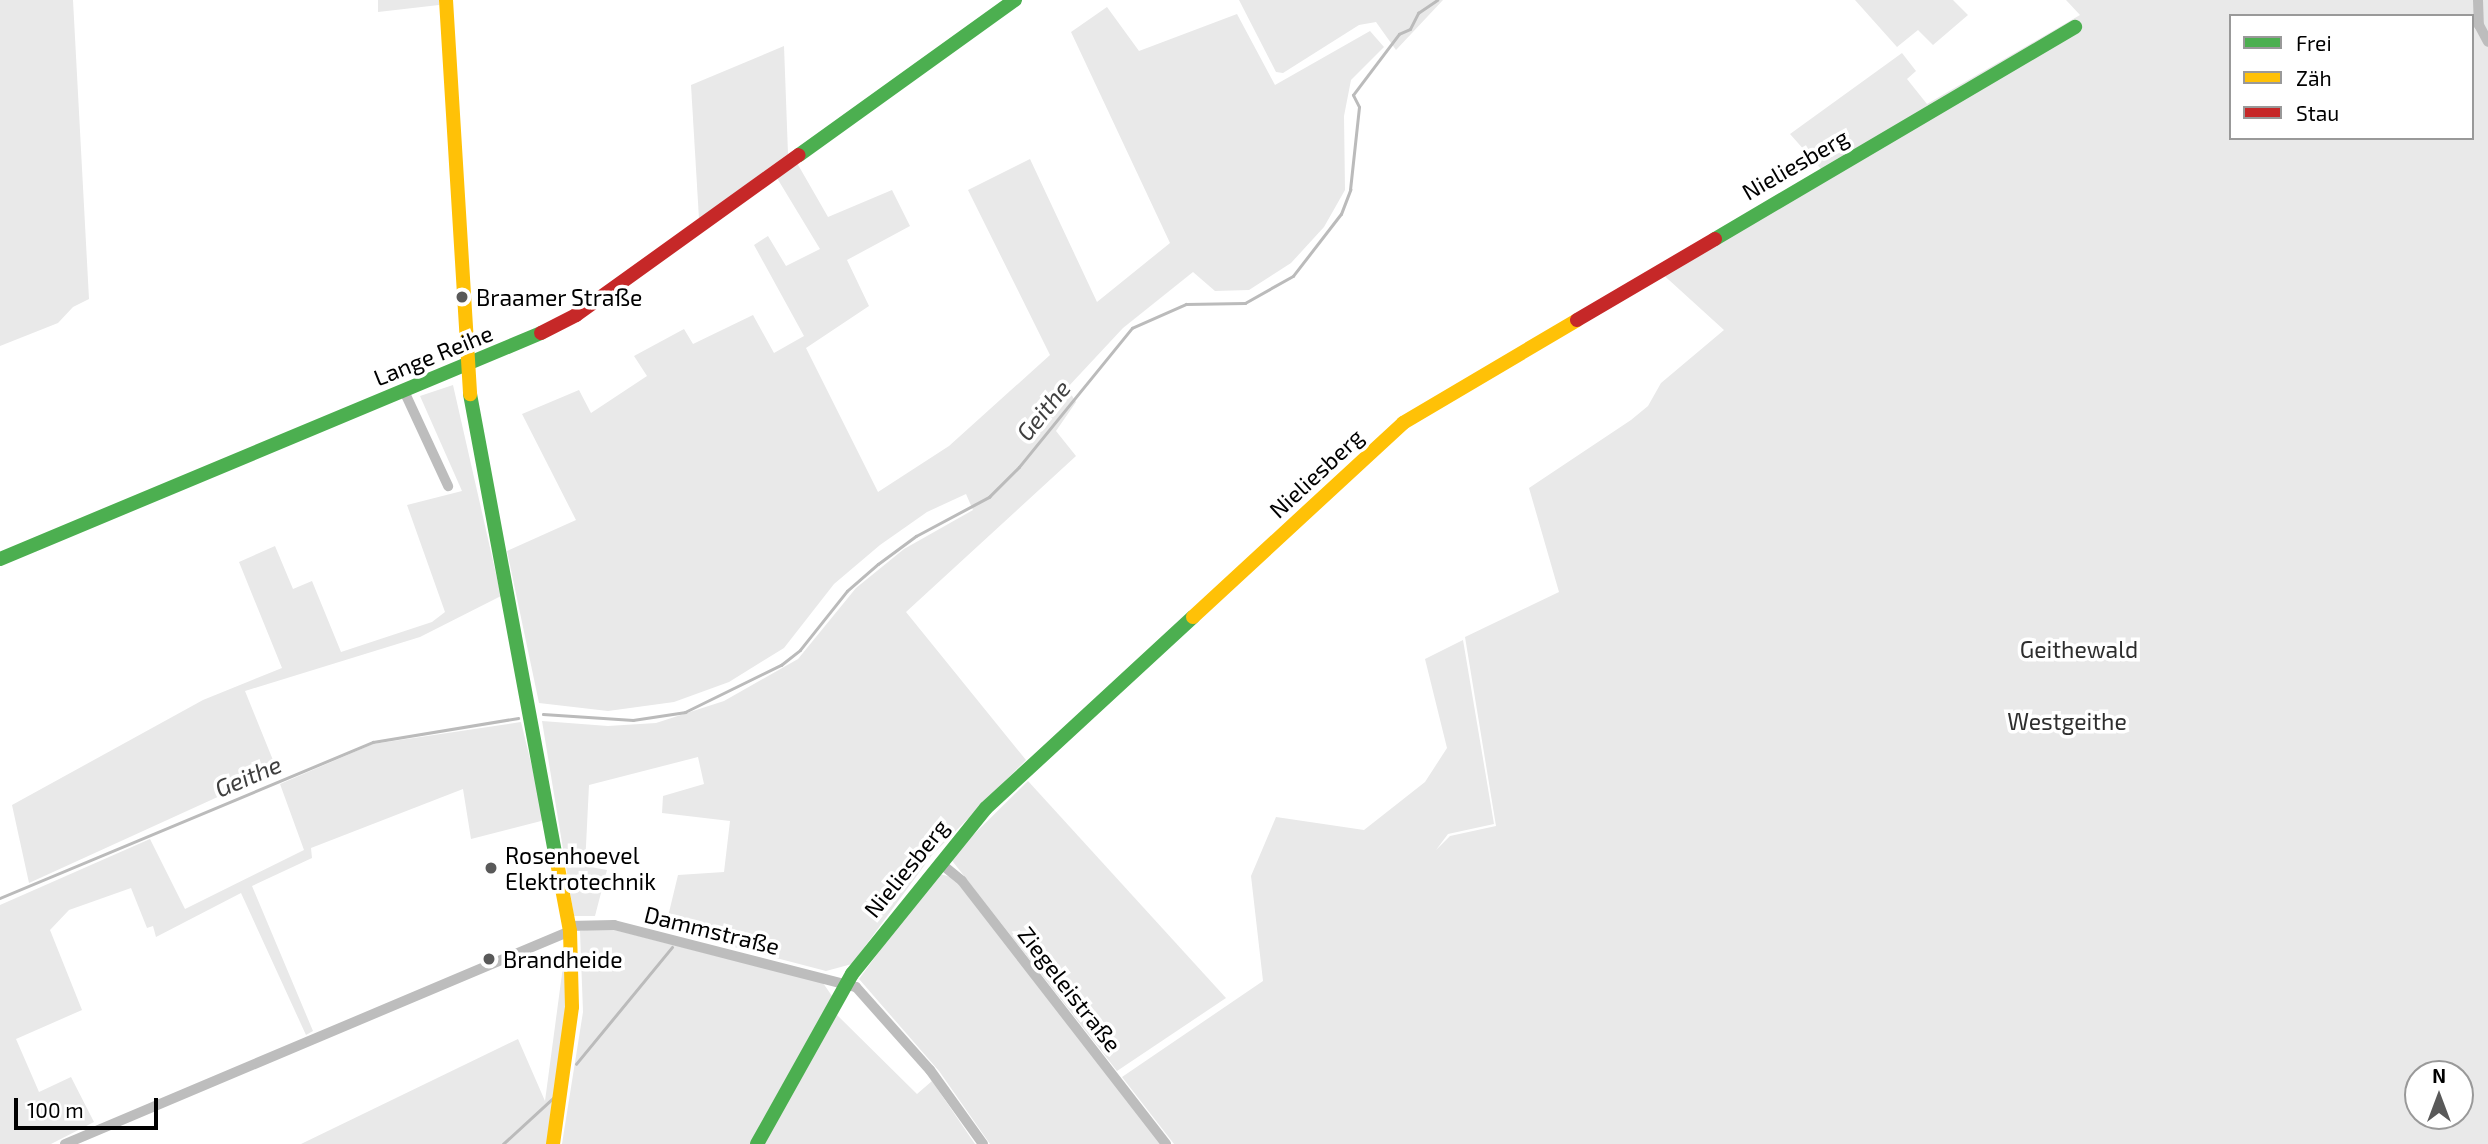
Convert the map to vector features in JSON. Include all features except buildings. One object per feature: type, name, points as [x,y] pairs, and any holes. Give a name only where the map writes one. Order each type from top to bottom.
[{"type":"street","points":[[446,0],[466,366],[569,929],[572,1007],[553,1144]]},
{"type":"street","name":"Lange Reihe","points":[[0,559],[466,366],[576,314],[1015,0]]},
{"type":"street","points":[[2478,0],[2479,25],[2488,42]]},
{"type":"street","name":"Nieliesberg","points":[[757,1144],[846,983],[986,807],[1419,411],[2075,27]]},
{"type":"street","points":[[404,391],[448,486]]},
{"type":"street","name":"Ziegeleistraße","points":[[940,863],[962,881],[1166,1144]]},
{"type":"street","name":"Dammstraße","points":[[569,929],[614,925],[846,983]]},
{"type":"street","points":[[65,1144],[569,929]]},
{"type":"street","points":[[846,983],[866,995],[930,1070],[983,1144]]},
{"type":"green space","points":[[0,0],[73,0],[89,299],[73,307],[58,323],[0,346]]},
{"type":"green space","points":[[378,0],[439,0],[439,5],[378,12]]},
{"type":"green space","points":[[1239,0],[1443,0],[1396,50],[1376,22],[1359,25],[1283,73],[1276,72]]},
{"type":"green space","points":[[1855,0],[1953,0],[1968,15],[1933,45],[1918,30],[1897,47]]},
{"type":"green space","name":"Westgeithe","points":[[2066,0],[2488,0],[2488,1144],[1174,1144],[1122,1077],[1263,981],[1251,876],[1276,817],[1364,830],[1425,782],[1447,748],[1425,659],[1463,640],[1494,824],[1448,834],[1436,850],[1450,836],[1496,826],[1465,637],[1559,592],[1529,488],[1631,420],[1648,406],[1661,383],[1724,330],[1658,270],[1821,169],[1790,134],[1902,53],[1916,71],[1907,79],[1927,104],[2080,15]]},
{"type":"green space","points":[[1107,7],[1139,51],[1237,14],[1275,85],[1370,31],[1384,47],[1351,80],[1344,116],[1345,190],[1324,227],[1291,263],[1249,290],[1215,291],[1193,272],[1123,328],[1067,388],[1076,402],[1056,431],[1076,456],[906,612],[1026,760],[932,855],[852,964],[826,971],[665,929],[678,875],[724,872],[730,821],[662,813],[663,796],[704,784],[698,757],[589,785],[585,866],[607,870],[595,916],[574,916],[542,721],[608,726],[656,723],[724,701],[798,659],[856,588],[904,549],[973,510],[966,494],[927,512],[880,545],[834,584],[784,648],[729,682],[674,702],[608,711],[539,703],[507,551],[576,520],[522,414],[579,390],[591,413],[647,376],[634,356],[684,329],[693,344],[753,315],[774,353],[804,336],[754,245],[768,236],[786,266],[820,249],[777,178],[797,163],[828,217],[892,190],[910,226],[847,260],[869,306],[806,348],[878,492],[949,446],[1050,355],[968,190],[1030,159],[1097,302],[1170,243],[1071,32]]},
{"type":"green space","points":[[784,46],[788,154],[699,219],[691,85]]},
{"type":"green space","points":[[453,385],[501,596],[420,637],[245,691],[277,770],[29,883],[12,805],[203,700],[282,668],[239,562],[275,546],[293,589],[312,581],[341,652],[432,622],[445,612],[407,505],[462,491],[420,396]]},
{"type":"green space","points":[[521,722],[545,820],[471,839],[463,789],[311,848],[312,858],[252,886],[313,1031],[306,1035],[241,893],[156,937],[153,926],[147,928],[131,888],[69,910],[50,930],[82,1010],[16,1039],[39,1092],[71,1077],[94,1122],[51,1144],[0,1144],[0,905],[150,839],[185,909],[304,850],[280,784],[373,744]]},
{"type":"green space","points":[[1028,781],[1226,998],[1117,1071],[950,858]]},
{"type":"green space","points":[[937,873],[954,878],[1162,1144],[990,1144],[939,1071],[859,979]]},
{"type":"green space","points":[[615,930],[823,983],[832,996],[835,1013],[917,1094],[932,1081],[975,1144],[562,1144],[583,1012],[580,931]]},
{"type":"green space","points":[[564,959],[569,994],[547,1144],[301,1144],[518,1039],[545,1101]]},
{"type":"waterway","name":"Geithe","points":[[543,714],[633,720],[685,712],[781,665],[800,650],[847,591],[878,564],[916,536],[989,497],[1019,467],[1132,328],[1186,304],[1245,303],[1293,276],[1341,214],[1350,190],[1359,107],[1353,95],[1399,34],[1410,29],[1418,13],[1437,0]]},
{"type":"waterway","name":"Geithe","points":[[0,898],[373,742],[518,718]]},
{"type":"waterway","points":[[576,1064],[672,947]]},
{"type":"waterway","points":[[503,1144],[553,1098]]},
{"type":"traffic: fast","points":[[799,155],[1015,0]]},
{"type":"traffic: fast","points":[[1715,239],[2075,27]]},
{"type":"traffic: fast","points":[[0,559],[541,333]]},
{"type":"traffic: fast","points":[[470,394],[556,857]]},
{"type":"traffic: fast","points":[[757,1144],[852,974],[986,808],[1193,617]]},
{"type":"traffic: slow","points":[[446,0],[470,394]]},
{"type":"traffic: slow","points":[[1193,617],[1403,423],[1577,320]]},
{"type":"traffic: slow","points":[[553,1144],[572,1007],[570,931],[556,857]]},
{"type":"traffic: jam","points":[[541,333],[576,315],[799,155]]},
{"type":"traffic: jam","points":[[1577,320],[1715,239]]},
{"type":"place","name":"Braamer Straße","points":[[462,297]]},
{"type":"place","name":"Rosenhoevel Elektrotechnik","points":[[491,868]]},
{"type":"place","name":"Brandheide","points":[[489,959]]},
{"type":"park label","name":"Geithewald","points":[[2079,649]]}]
